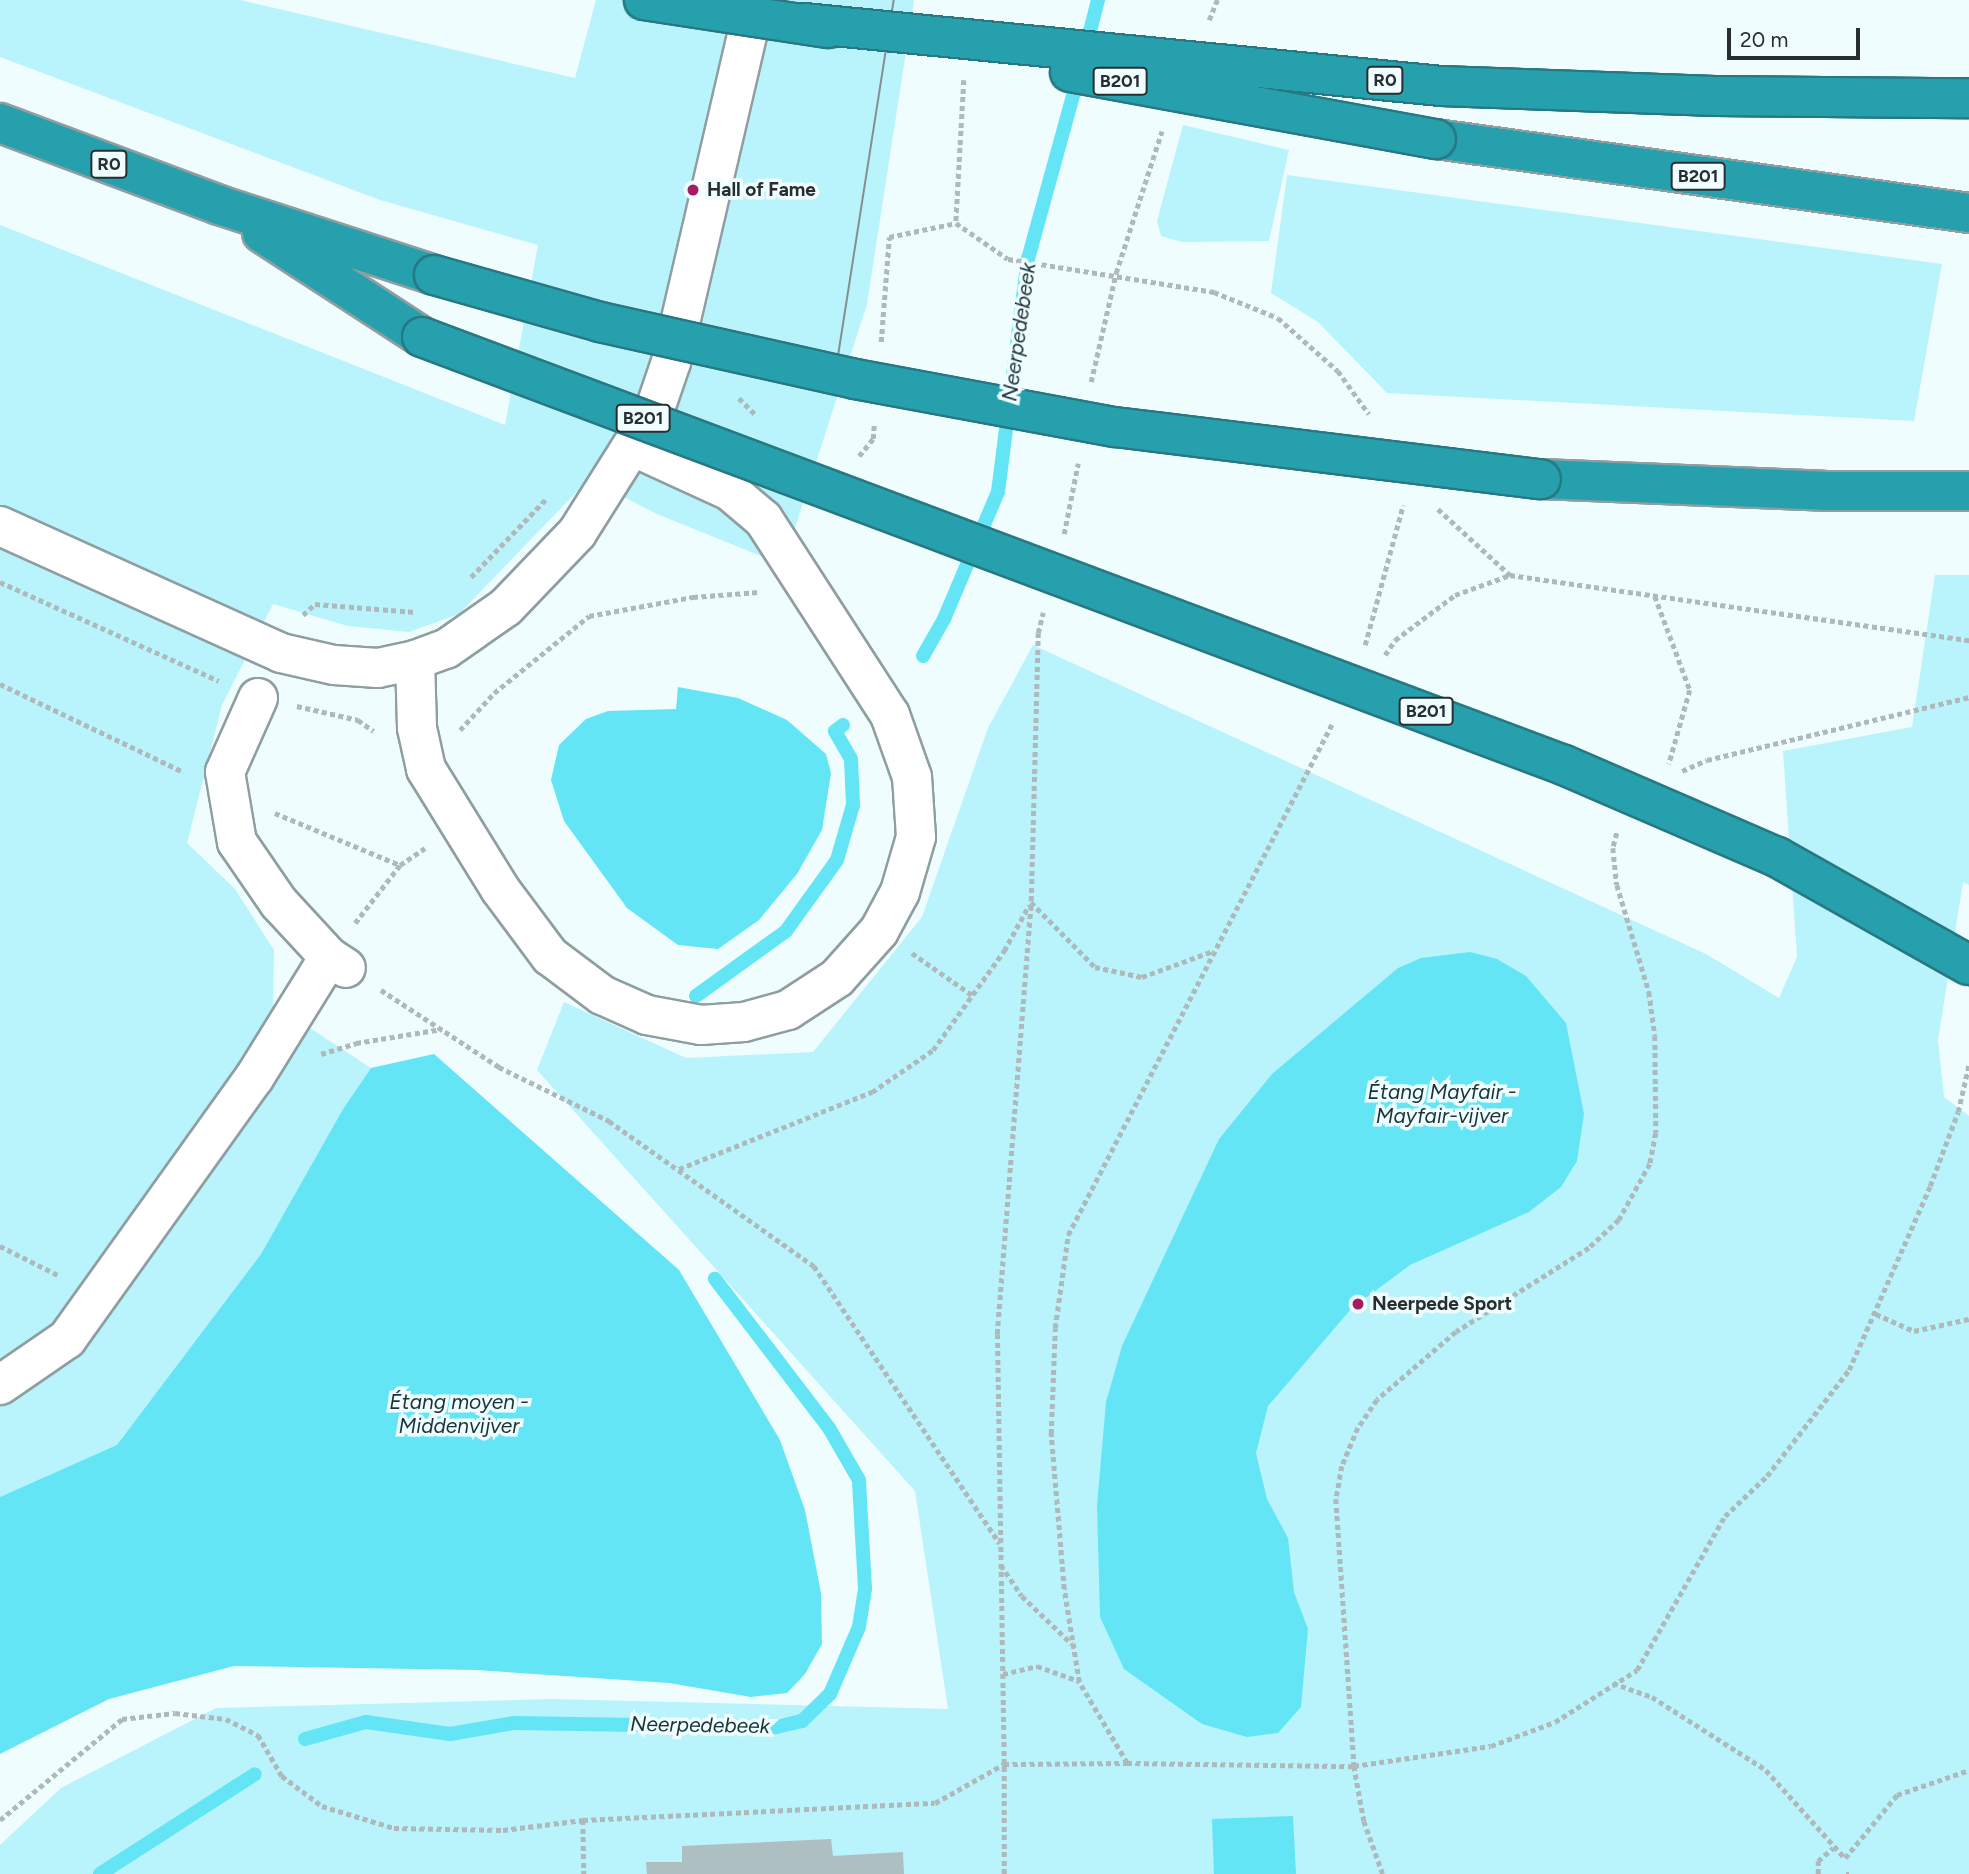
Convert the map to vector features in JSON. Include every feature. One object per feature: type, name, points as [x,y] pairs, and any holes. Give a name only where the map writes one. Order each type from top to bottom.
[{"type":"highway","name":"R0","points":[[644,0],[804,23],[1441,86],[1715,96],[1969,98]]},
{"type":"highway","name":"B201","points":[[804,23],[1436,139],[1969,214]]},
{"type":"highway","name":"R0","points":[[0,123],[219,205],[434,275],[600,322],[855,379],[1129,429],[1541,480],[1824,491],[1969,491]]},
{"type":"highway","name":"B201","points":[[219,205],[422,337],[1564,765],[1777,858],[1969,965]]},
{"type":"street","points":[[0,526],[281,653],[334,665],[378,668],[415,660],[446,649],[506,607],[577,533],[634,447],[655,409],[671,362],[755,0]]},
{"type":"street","points":[[415,660],[417,728],[426,769],[550,956],[602,995],[647,1015],[701,1025],[744,1022],[788,1010],[838,978],[879,931],[901,892],[916,837],[912,777],[890,715],[801,572],[763,519],[730,491],[634,447]]},
{"type":"street","points":[[0,1385],[67,1339],[338,963],[279,903],[237,842],[225,772],[258,698]]},
{"type":"path","points":[[965,65],[956,223],[1008,259],[1059,269],[1116,274],[1214,292],[1278,318],[1338,371],[1370,416]]},
{"type":"path","points":[[1362,652],[1404,511],[1402,499]]},
{"type":"path","points":[[1434,504],[1510,575]]},
{"type":"path","points":[[0,582],[258,698],[358,720],[409,764],[426,769],[494,693],[589,616],[693,597],[760,592],[801,572]]},
{"type":"path","points":[[1379,663],[1395,640],[1455,595],[1510,575],[1969,640]]},
{"type":"path","points":[[1655,596],[1690,690],[1664,778]]},
{"type":"path","points":[[1675,774],[1707,760],[1969,697]]},
{"type":"path","points":[[1127,1763],[1087,1701],[1079,1682],[1072,1645],[1051,1434],[1055,1328],[1068,1235],[1213,950],[1338,718]]},
{"type":"path","points":[[459,822],[400,865],[338,963],[499,1067],[609,1121],[814,1266],[1000,1545]]},
{"type":"path","points":[[1382,1874],[1364,1821],[1354,1766],[1336,1499],[1342,1466],[1358,1428],[1377,1400],[1457,1332],[1589,1248],[1619,1220],[1650,1164],[1657,1133],[1655,1036],[1649,992],[1617,885],[1613,848],[1619,825]]},
{"type":"path","points":[[1031,901],[1095,967],[1142,977],[1213,950]]},
{"type":"path","points":[[679,1169],[872,1092],[933,1049],[1004,951],[1031,901]]},
{"type":"path","points":[[1004,1874],[997,1334],[1031,901]]},
{"type":"path","points":[[879,931],[972,995]]},
{"type":"path","points":[[318,1055],[356,1043],[443,1029]]},
{"type":"path","points":[[0,1821],[122,1719],[175,1713],[226,1719],[258,1735],[282,1776],[322,1806],[394,1828],[503,1830],[583,1820],[935,1803],[1004,1763],[1354,1766],[1491,1746],[1555,1722],[1637,1670],[1724,1516],[1767,1476],[1796,1435],[1822,1410],[1849,1370],[1876,1314],[1958,1112],[1969,1064]]},
{"type":"path","points":[[0,1246],[99,1294]]},
{"type":"path","points":[[1876,1314],[1914,1331],[1969,1320]]},
{"type":"path","points":[[1001,1564],[1022,1596],[1072,1645]]},
{"type":"path","points":[[1003,1674],[1037,1666],[1079,1682]]},
{"type":"path","points":[[1613,1683],[1652,1697],[1766,1770],[1833,1848],[1845,1858],[1897,1796],[1969,1770]]},
{"type":"path","points":[[583,1820],[584,1874]]},
{"type":"path","points":[[1818,1874],[1818,1861],[1833,1848]]},
{"type":"shaded area","points":[[0,0],[240,0],[575,78],[596,0],[914,0],[867,304],[783,565],[657,514],[589,479],[459,614],[409,632],[348,626],[273,604],[222,705],[187,843],[235,889],[274,950],[273,1004],[371,1068],[343,1109],[261,1254],[117,1446],[0,1497],[0,225],[505,425],[538,245],[380,200],[0,57]]},
{"type":"shaded area","points":[[1183,125],[1289,150],[1269,241],[1182,242],[1161,236],[1157,221]]},
{"type":"shaded area","points":[[1287,175],[1942,264],[1914,421],[1387,393],[1318,322],[1271,293]]},
{"type":"shaded area","name":"Neerpede Sport","points":[[1935,575],[1969,575],[1969,885],[1963,882],[1938,1040],[1944,1097],[1969,1116],[1969,1874],[0,1874],[0,1845],[61,1788],[216,1708],[552,1699],[948,1709],[915,1491],[537,1070],[564,1002],[686,1058],[813,1052],[922,917],[988,728],[1033,645],[1706,954],[1779,998],[1797,957],[1783,751],[1912,727]]},
{"type":"water","points":[[678,687],[738,698],[787,720],[826,754],[831,773],[822,830],[797,874],[759,920],[718,949],[678,945],[627,908],[564,821],[551,780],[559,745],[586,719],[608,711],[676,709]]},
{"type":"water","name":"Étang Mayfair - Mayfair-vijver","points":[[1470,952],[1497,959],[1526,976],[1566,1023],[1584,1114],[1577,1161],[1561,1187],[1529,1212],[1410,1265],[1351,1309],[1268,1406],[1256,1453],[1267,1499],[1288,1538],[1294,1592],[1308,1629],[1301,1707],[1278,1733],[1247,1737],[1202,1724],[1124,1669],[1100,1617],[1097,1505],[1106,1402],[1122,1346],[1219,1139],[1272,1074],[1398,968],[1421,958]]},
{"type":"water","name":"Étang moyen - Middenvijver","points":[[434,1054],[679,1270],[780,1440],[805,1510],[821,1593],[822,1644],[805,1674],[787,1693],[751,1697],[669,1683],[476,1670],[234,1666],[109,1699],[0,1754],[0,1497],[117,1445],[261,1254],[343,1109],[371,1068]]},
{"type":"water","points":[[1293,1816],[1296,1874],[1214,1874],[1212,1819]]},
{"type":"building","points":[[831,1839],[833,1856],[903,1852],[904,1874],[647,1874],[646,1862],[682,1862],[682,1846]]},
{"type":"waterway","name":"Neerpedebeek","points":[[1085,51],[1098,0]]},
{"type":"waterway","name":"Neerpedebeek","points":[[923,656],[944,619],[998,492],[1028,259],[1079,74]]},
{"type":"waterway","name":"Neerpedebeek","points":[[696,996],[786,931],[837,860],[853,805],[851,759],[835,731],[843,725]]},
{"type":"waterway","name":"Neerpedebeek","points":[[305,1739],[366,1722],[450,1734],[514,1723],[776,1727],[802,1721],[830,1694],[859,1627],[865,1589],[859,1480],[829,1428],[715,1279]]},
{"type":"waterway","name":"Neerpedebeek","points":[[100,1874],[255,1774]]},
{"type":"tram line","points":[[832,394],[894,0]]},
{"type":"place","name":"Hall of Fame","points":[[693,190]]},
{"type":"place","name":"Neerpede Sport","points":[[1358,1304]]}]
